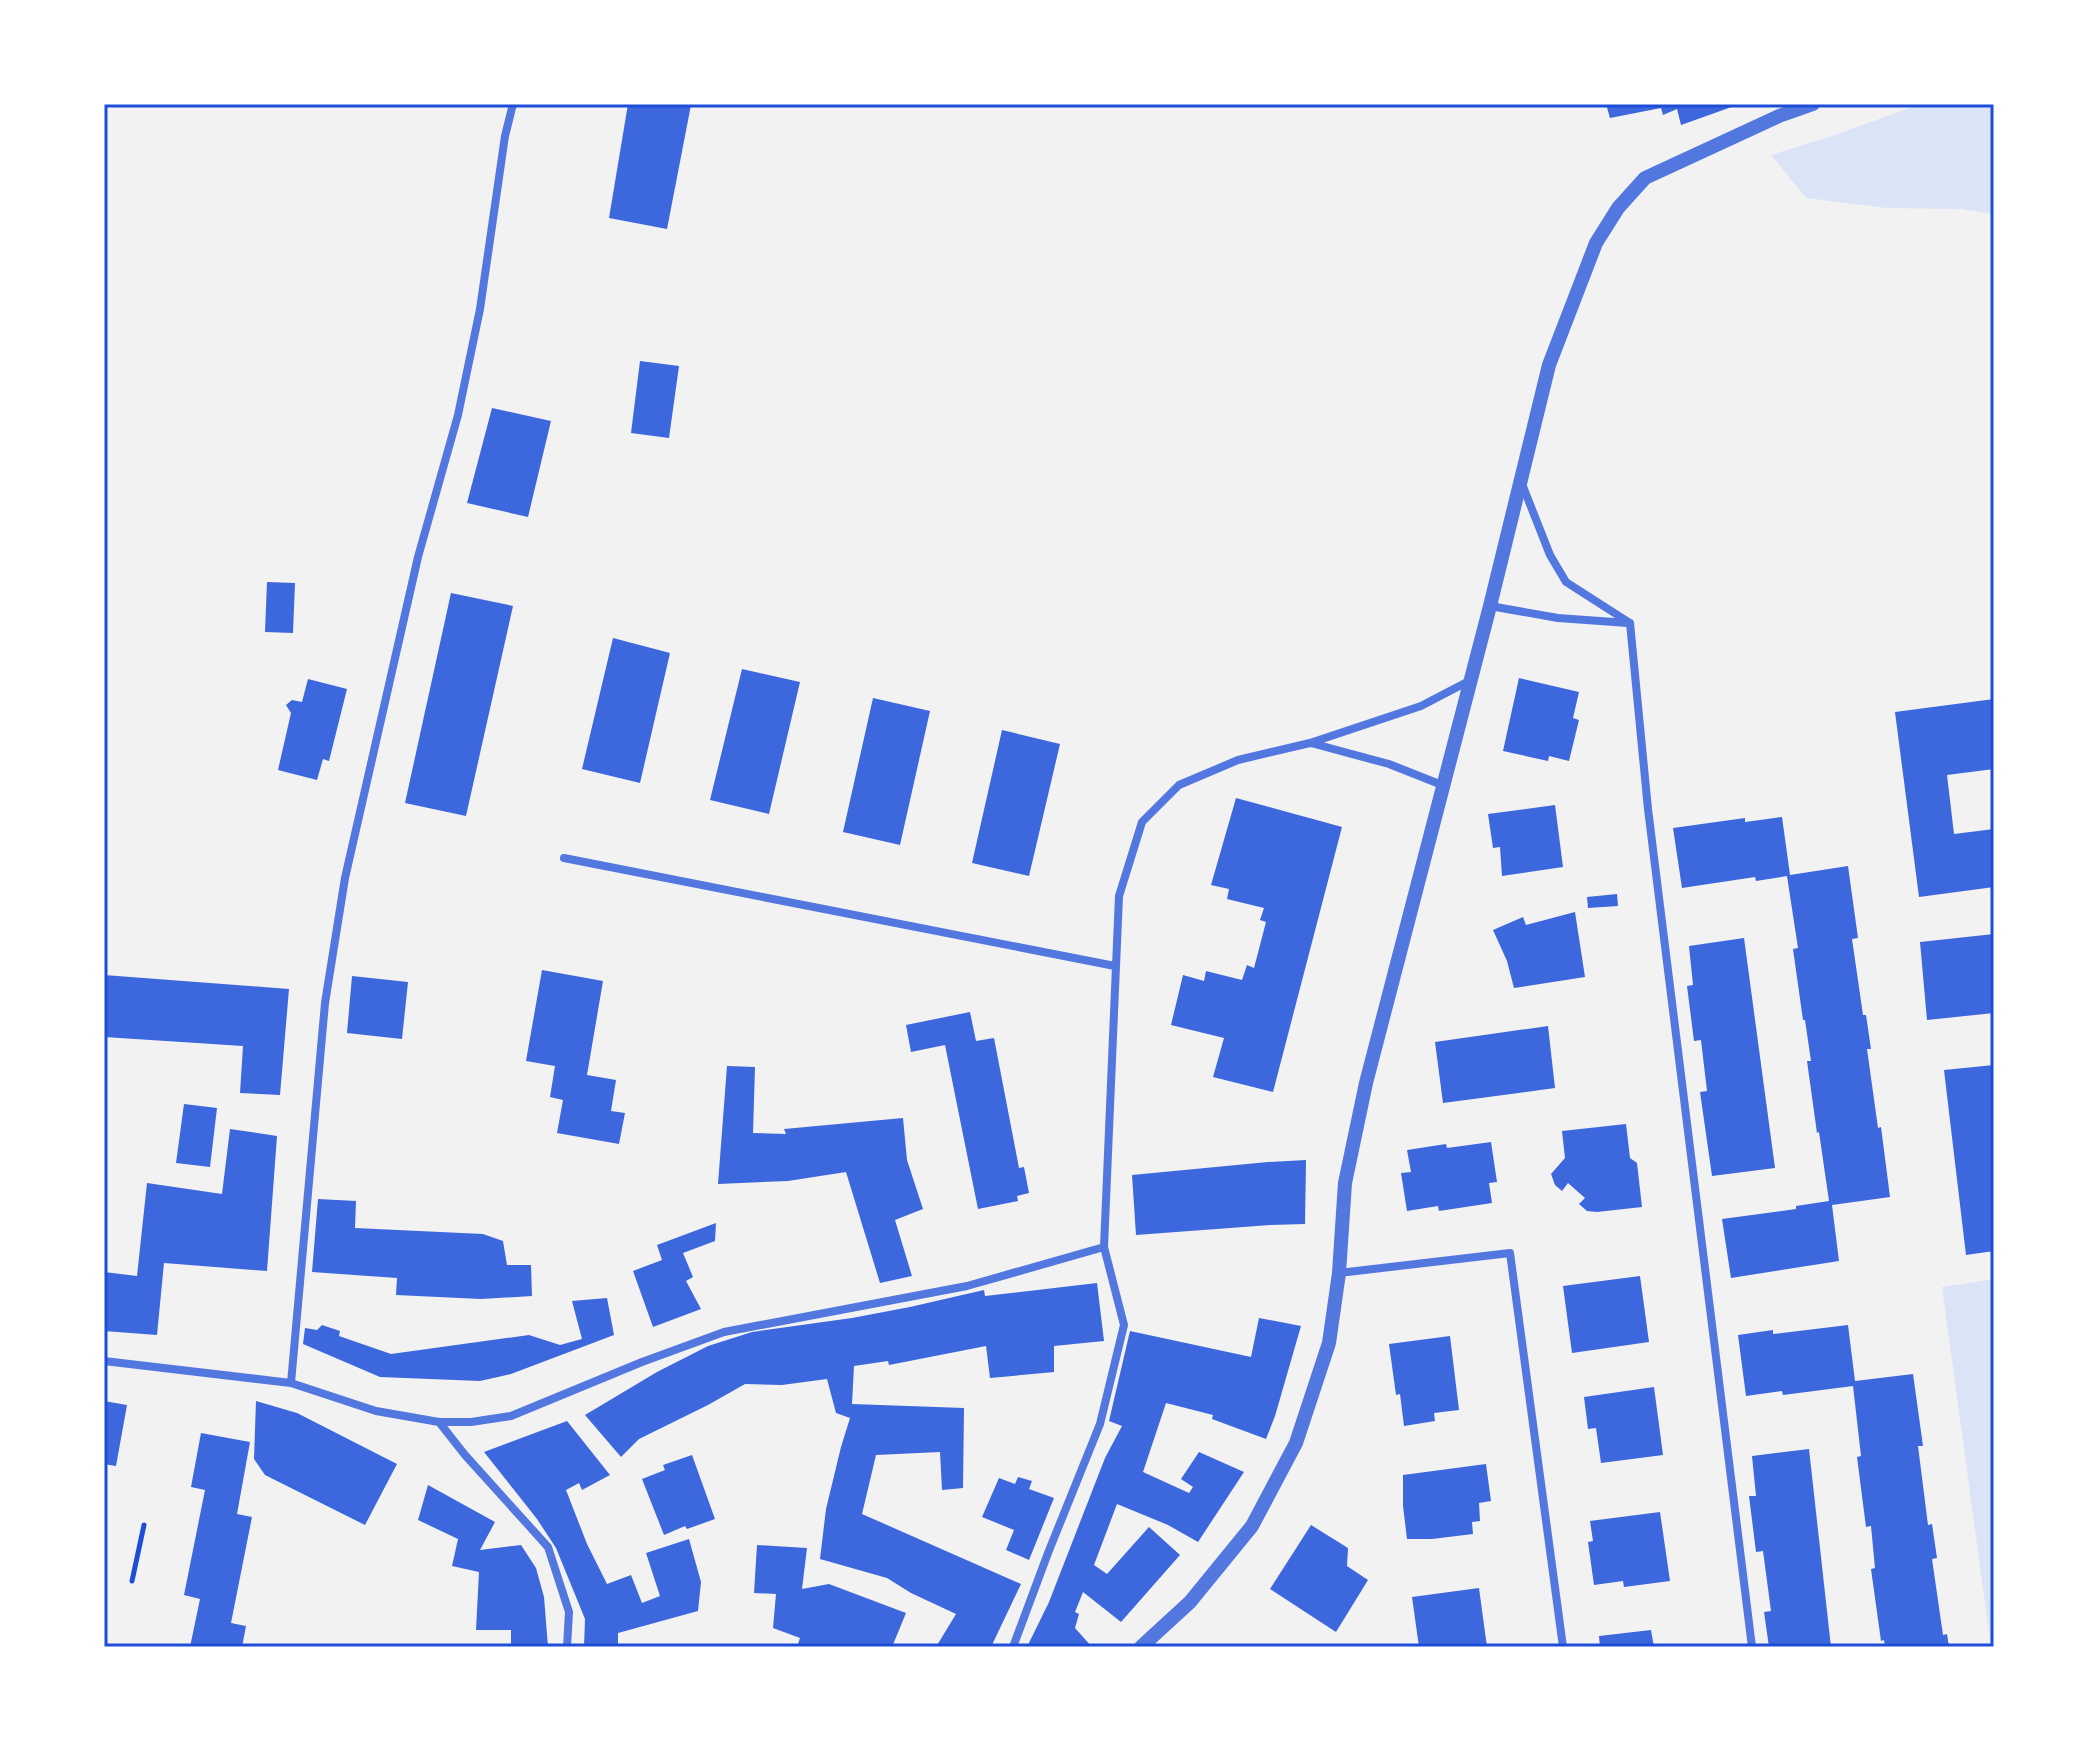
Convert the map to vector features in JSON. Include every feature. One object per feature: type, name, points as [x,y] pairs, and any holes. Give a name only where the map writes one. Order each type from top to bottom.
[{"type":"street","points":[[291,1383],[325,1003],[345,878],[418,557],[458,415],[480,309],[505,136],[513,104]]},
{"type":"street","points":[[1141,1647],[1190,1602],[1252,1526],[1296,1443],[1329,1343],[1339,1273],[1345,1183],[1366,1083],[1549,365],[1596,243],[1618,208],[1645,178],[1779,116],[1813,104]]},
{"type":"street","points":[[1520,479],[1550,555],[1566,582],[1630,623]]},
{"type":"street","points":[[1490,606],[1558,618],[1630,623]]},
{"type":"street","points":[[1630,623],[1648,809],[1752,1647]]},
{"type":"street","points":[[1013,1647],[1100,1424],[1124,1325],[1104,1247],[1119,896],[1142,822],[1179,785],[1238,760],[1310,743],[1421,706],[1469,681]]},
{"type":"street","points":[[1310,743],[1389,764],[1442,785]]},
{"type":"street","points":[[564,858],[1115,966]]},
{"type":"street","points":[[104,1361],[291,1383],[376,1411],[439,1422],[471,1422],[511,1416],[724,1332],[967,1286],[1104,1247]]},
{"type":"street","points":[[1339,1273],[1510,1253],[1563,1647]]},
{"type":"street","points":[[439,1422],[548,1547],[569,1612],[567,1647]]},
{"type":"path","points":[[132,1581],[144,1525]]},
{"type":"shaded area","points":[[1921,104],[1994,104],[1994,214],[1961,209],[1886,208],[1806,198],[1771,155],[1829,137]]},
{"type":"shaded area","points":[[1994,1279],[1994,1647],[1991,1647],[1942,1287]]},
{"type":"building","points":[[628,104],[691,105],[667,229],[609,218]]},
{"type":"building","points":[[1606,104],[1740,104],[1681,125],[1677,109],[1663,115],[1661,108],[1610,118]]},
{"type":"building","points":[[640,361],[679,366],[669,438],[631,433]]},
{"type":"building","points":[[492,408],[551,421],[528,517],[467,503]]},
{"type":"building","points":[[267,582],[295,583],[293,633],[265,632]]},
{"type":"building","points":[[451,593],[513,606],[466,816],[405,803]]},
{"type":"building","points":[[613,638],[670,653],[640,783],[582,769]]},
{"type":"building","points":[[742,669],[800,682],[769,814],[710,800]]},
{"type":"building","points":[[1519,678],[1579,692],[1573,718],[1579,720],[1569,761],[1549,756],[1548,761],[1503,751]]},
{"type":"building","points":[[308,679],[347,689],[329,761],[323,759],[317,780],[278,770],[291,713],[286,705],[292,700],[302,702]]},
{"type":"building","points":[[873,698],[930,711],[900,845],[843,832]]},
{"type":"building","points":[[1994,699],[1994,769],[1947,775],[1954,834],[1994,829],[1994,887],[1919,897],[1895,712]]},
{"type":"building","points":[[1002,730],[1060,744],[1029,876],[972,863]]},
{"type":"building","points":[[1236,798],[1342,827],[1273,1092],[1213,1077],[1224,1038],[1171,1025],[1183,975],[1204,981],[1206,971],[1242,980],[1247,965],[1254,968],[1266,922],[1260,920],[1264,908],[1227,899],[1229,889],[1211,885]]},
{"type":"building","points":[[1555,805],[1563,867],[1502,876],[1500,847],[1493,848],[1488,814]]},
{"type":"building","points":[[1782,817],[1790,875],[1848,866],[1858,938],[1852,939],[1863,1015],[1866,1015],[1871,1049],[1867,1049],[1890,1197],[1832,1205],[1839,1261],[1731,1278],[1722,1219],[1796,1209],[1796,1206],[1829,1201],[1793,949],[1798,948],[1787,876],[1756,881],[1755,877],[1682,888],[1673,828],[1745,818],[1745,822]]},
{"type":"building","points":[[1617,894],[1618,906],[1588,908],[1587,897]]},
{"type":"building","points":[[1575,912],[1585,977],[1514,988],[1507,961],[1493,930],[1523,917],[1526,925]]},
{"type":"building","points":[[1994,934],[1994,1013],[1927,1020],[1920,942]]},
{"type":"building","points":[[1744,938],[1775,1168],[1712,1176],[1700,1092],[1707,1091],[1701,1040],[1694,1041],[1687,986],[1693,985],[1689,946]]},
{"type":"building","points":[[542,970],[603,981],[587,1075],[616,1080],[611,1111],[625,1113],[619,1144],[557,1133],[563,1100],[550,1097],[555,1066],[526,1061]]},
{"type":"building","points":[[104,975],[289,989],[280,1095],[240,1093],[243,1046],[104,1037]]},
{"type":"building","points":[[352,976],[408,982],[402,1039],[347,1033]]},
{"type":"building","points":[[970,1012],[976,1041],[994,1038],[1019,1168],[1024,1167],[1029,1193],[1017,1196],[1018,1201],[978,1209],[945,1045],[911,1052],[906,1025]]},
{"type":"building","points":[[1548,1026],[1555,1088],[1443,1103],[1435,1042]]},
{"type":"building","points":[[1994,1065],[1994,1251],[1966,1255],[1944,1070]]},
{"type":"building","points":[[727,1066],[755,1067],[753,1133],[786,1134],[784,1129],[903,1118],[907,1160],[923,1209],[895,1220],[912,1276],[880,1283],[846,1172],[788,1181],[718,1184]]},
{"type":"building","points":[[184,1104],[217,1108],[210,1167],[176,1163]]},
{"type":"building","points":[[1626,1124],[1630,1158],[1637,1163],[1642,1207],[1587,1211],[1579,1204],[1585,1198],[1568,1183],[1562,1191],[1555,1185],[1551,1174],[1565,1158],[1562,1131]]},
{"type":"building","points":[[230,1129],[277,1136],[267,1271],[164,1263],[157,1335],[104,1331],[104,1272],[137,1276],[147,1183],[222,1194]]},
{"type":"building","points":[[1491,1142],[1497,1182],[1489,1183],[1492,1203],[1439,1211],[1438,1206],[1407,1211],[1401,1173],[1411,1172],[1407,1150]]},
{"type":"building","points":[[1306,1160],[1305,1224],[1136,1235],[1132,1175]]},
{"type":"building","points":[[318,1199],[356,1201],[355,1228],[483,1234],[503,1241],[507,1265],[531,1265],[532,1296],[481,1299],[396,1295],[397,1278],[312,1272]]},
{"type":"building","points":[[716,1223],[715,1241],[683,1253],[693,1277],[686,1281],[701,1309],[653,1327],[633,1271],[662,1260],[657,1245]]},
{"type":"building","points":[[1640,1276],[1649,1342],[1572,1353],[1563,1286]]},
{"type":"building","points":[[1097,1283],[1104,1341],[1054,1346],[1054,1372],[990,1378],[986,1346],[889,1365],[888,1361],[854,1366],[852,1404],[964,1408],[963,1488],[942,1490],[940,1452],[876,1455],[862,1514],[1021,1584],[991,1647],[936,1647],[956,1614],[887,1578],[820,1559],[826,1509],[850,1418],[836,1413],[827,1379],[782,1385],[745,1384],[639,1439],[621,1457],[585,1415],[708,1346],[752,1332],[852,1318],[984,1290],[985,1296]]},
{"type":"building","points":[[607,1298],[614,1335],[511,1374],[480,1381],[380,1377],[303,1344],[305,1328],[317,1330],[322,1325],[340,1331],[339,1336],[391,1354],[529,1335],[560,1345],[582,1339],[572,1301]]},
{"type":"building","points":[[1259,1318],[1301,1326],[1266,1439],[1212,1419],[1213,1415],[1166,1403],[1143,1472],[1189,1493],[1193,1487],[1181,1479],[1199,1452],[1244,1472],[1198,1542],[1168,1525],[1117,1504],[1094,1565],[1107,1574],[1149,1527],[1180,1555],[1121,1622],[1083,1592],[1075,1612],[1079,1614],[1075,1628],[1092,1647],[1027,1647],[1049,1602],[1105,1458],[1122,1426],[1109,1421],[1130,1331],[1251,1357]]},
{"type":"building","points":[[1848,1325],[1855,1381],[1913,1374],[1923,1446],[1918,1446],[1928,1525],[1932,1524],[1937,1558],[1932,1559],[1943,1635],[1947,1634],[1949,1647],[1885,1647],[1884,1640],[1881,1641],[1871,1569],[1875,1568],[1871,1526],[1866,1527],[1857,1457],[1861,1456],[1853,1386],[1783,1395],[1782,1391],[1746,1396],[1738,1335]]},
{"type":"building","points":[[1450,1336],[1459,1410],[1434,1413],[1435,1421],[1404,1426],[1389,1344]]},
{"type":"building","points":[[1654,1387],[1663,1455],[1601,1463],[1596,1428],[1588,1429],[1584,1397]]},
{"type":"building","points":[[104,1401],[127,1405],[116,1466],[104,1464]]},
{"type":"building","points":[[256,1401],[297,1413],[397,1464],[365,1525],[265,1475],[254,1459]]},
{"type":"building","points":[[567,1421],[610,1475],[582,1490],[579,1483],[566,1490],[607,1584],[631,1575],[642,1603],[660,1596],[646,1553],[689,1539],[701,1582],[698,1611],[618,1633],[618,1647],[584,1647],[585,1619],[556,1548],[484,1452]]},
{"type":"building","points":[[201,1433],[250,1442],[237,1514],[252,1517],[231,1623],[246,1626],[242,1647],[190,1647],[200,1599],[184,1595],[205,1490],[191,1487]]},
{"type":"building","points":[[1809,1449],[1831,1647],[1769,1647],[1764,1612],[1771,1611],[1763,1551],[1756,1552],[1749,1496],[1756,1496],[1752,1456]]},
{"type":"building","points":[[692,1455],[715,1519],[664,1535],[642,1479],[665,1470],[663,1465]]},
{"type":"building","points":[[1486,1464],[1491,1501],[1479,1503],[1480,1521],[1472,1522],[1473,1534],[1407,1539],[1403,1475]]},
{"type":"building","points":[[1018,1477],[1032,1481],[1029,1489],[1054,1498],[1029,1560],[1006,1550],[1014,1530],[982,1517],[999,1478],[1015,1484]]},
{"type":"building","points":[[428,1485],[495,1522],[480,1550],[521,1545],[536,1568],[544,1597],[548,1647],[511,1647],[511,1630],[476,1630],[479,1572],[452,1566],[458,1539],[418,1520]]},
{"type":"building","points":[[1660,1512],[1670,1581],[1624,1587],[1623,1581],[1594,1585],[1588,1542],[1593,1541],[1590,1521]]},
{"type":"building","points":[[1311,1525],[1348,1548],[1347,1566],[1368,1580],[1336,1632],[1270,1589]]},
{"type":"building","points":[[757,1545],[807,1548],[802,1589],[829,1584],[906,1613],[892,1647],[797,1647],[800,1638],[773,1628],[776,1594],[754,1593]]},
{"type":"building","points":[[1479,1588],[1487,1647],[1419,1647],[1412,1597]]},
{"type":"building","points":[[1651,1630],[1654,1647],[1600,1647],[1599,1636]]}]
